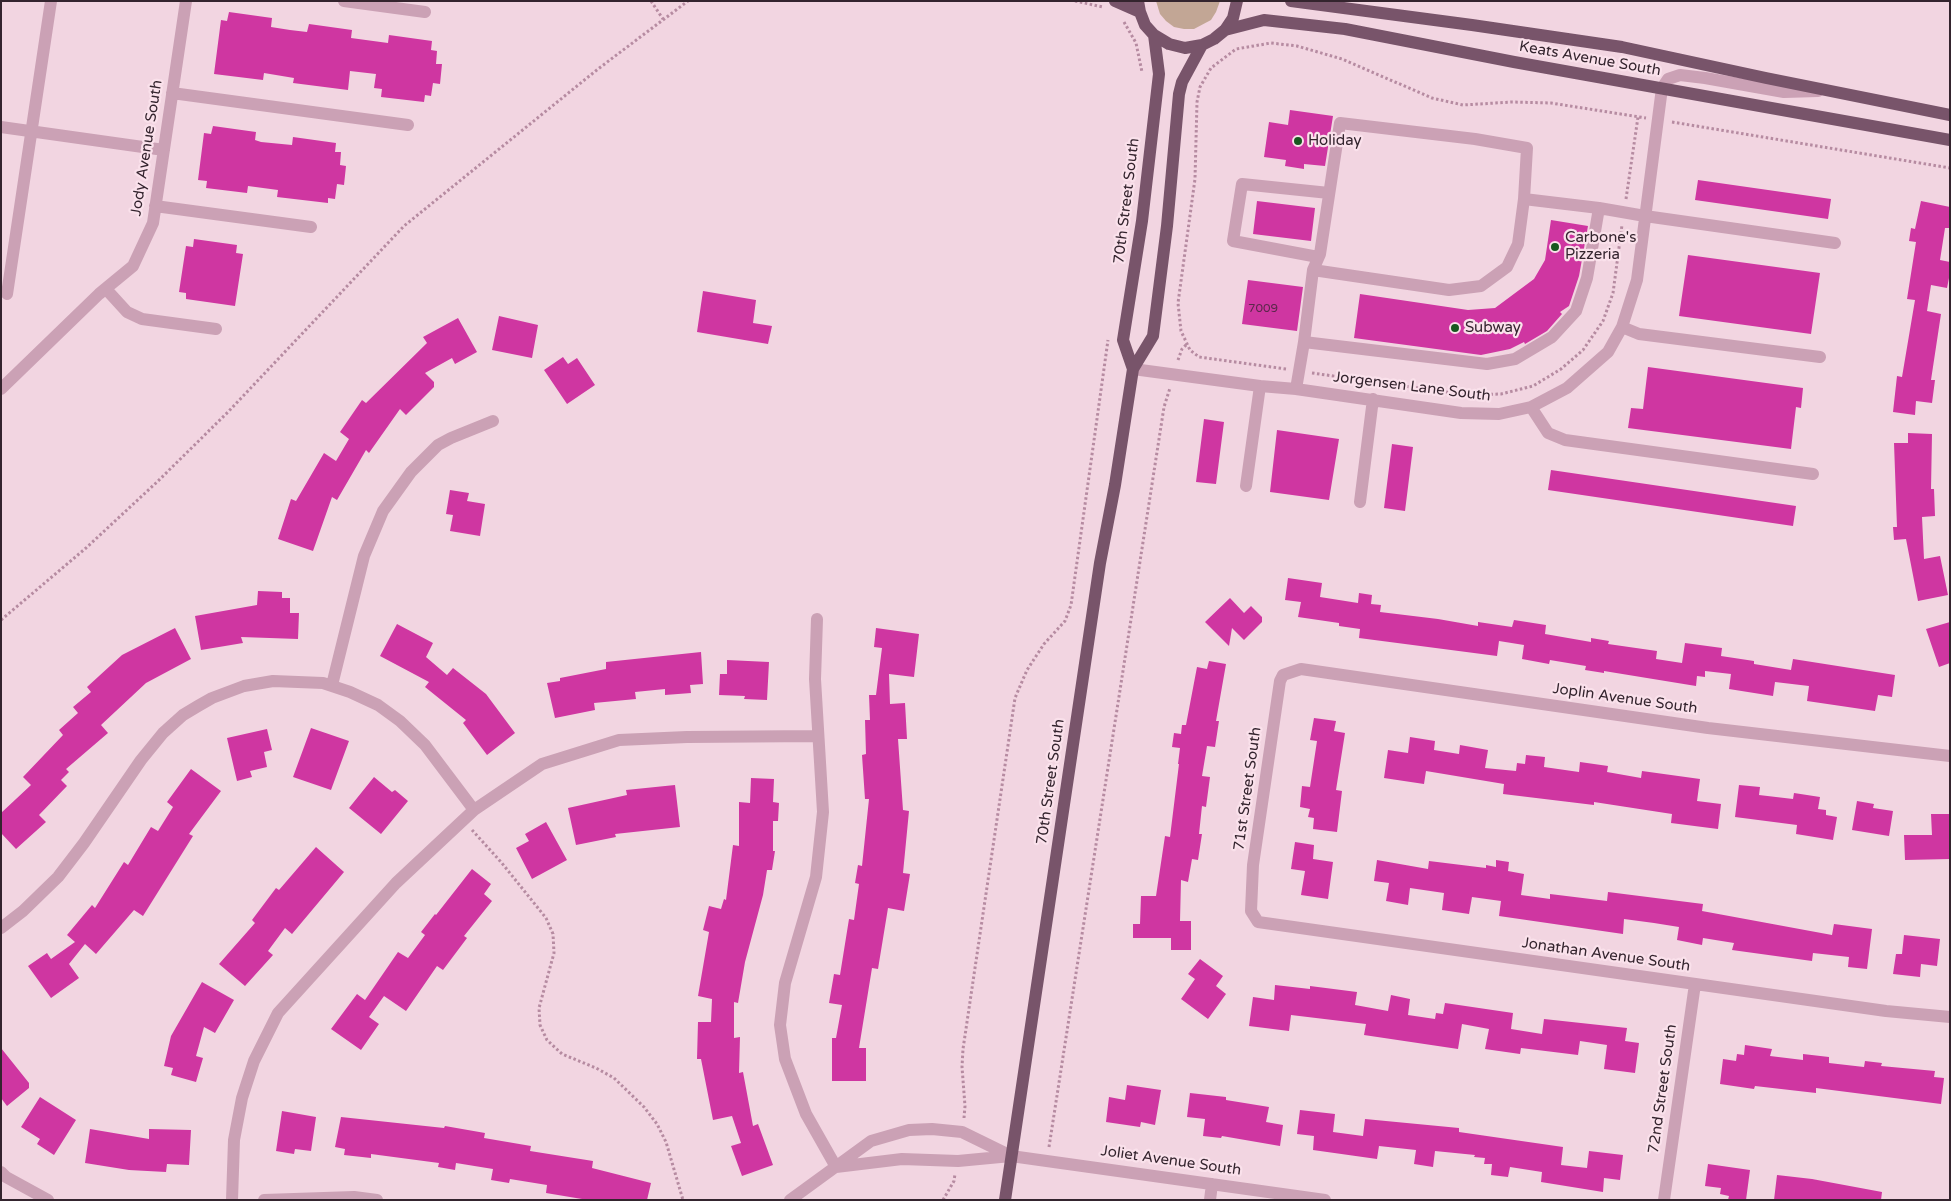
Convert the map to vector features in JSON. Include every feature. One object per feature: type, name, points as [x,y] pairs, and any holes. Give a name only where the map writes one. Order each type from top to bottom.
[{"type":"main road","points":[[1110,5],[1139,7],[1145,24],[1154,35],[1169,44],[1186,48],[1202,45],[1214,39],[1225,30],[1233,18],[1237,1]]},
{"type":"main road","name":"Keats Avenue South","points":[[1291,1],[1622,47],[1950,115]]},
{"type":"main road","name":"Keats Avenue South","points":[[1225,30],[1264,20],[1346,29],[1514,62],[1950,140]]},
{"type":"main road","name":"70th Street South","points":[[1133,369],[1123,340],[1142,221],[1159,74],[1154,35]]},
{"type":"main road","name":"70th Street South","points":[[1005,1200],[1100,563],[1133,369],[1153,336],[1167,226],[1179,94],[1182,82],[1202,45]]},
{"type":"street","points":[[7,294],[51,1]]},
{"type":"street","name":"Jody Avenue South","points":[[1,389],[106,289],[133,266],[153,223],[186,1]]},
{"type":"street","points":[[344,1],[425,12]]},
{"type":"street","points":[[1662,88],[1668,79],[1680,75],[1784,92],[1830,91]]},
{"type":"street","name":"Jorgensen Lane South","points":[[1133,369],[1461,412],[1489,414],[1499,414],[1531,407],[1567,388],[1608,352],[1622,327],[1637,280],[1662,88]]},
{"type":"street","points":[[172,93],[408,125]]},
{"type":"street","points":[[1296,389],[1313,270],[1318,257],[1340,123],[1474,139],[1528,148],[1518,244],[1507,267],[1481,286],[1449,290],[1313,270]]},
{"type":"street","points":[[1,127],[164,150]]},
{"type":"street","points":[[1318,257],[1233,241],[1242,184],[1329,192]]},
{"type":"street","points":[[1524,199],[1599,208],[1835,243]]},
{"type":"street","points":[[155,206],[311,227]]},
{"type":"street","points":[[1304,342],[1487,364],[1515,359],[1552,337],[1576,311],[1588,278],[1599,208]]},
{"type":"street","points":[[106,289],[127,312],[142,319],[216,329]]},
{"type":"street","points":[[1622,327],[1639,334],[1820,357]]},
{"type":"street","points":[[1246,486],[1260,386]]},
{"type":"street","points":[[1360,502],[1373,399]]},
{"type":"street","points":[[1531,407],[1548,433],[1565,440],[1813,474]]},
{"type":"street","points":[[332,685],[364,556],[383,511],[411,472],[438,446],[451,438],[493,421]]},
{"type":"street","points":[[817,619],[815,678],[823,812],[816,877],[785,983],[780,1025],[785,1059],[806,1114],[836,1168]]},
{"type":"street","name":"Joplin Avenue South","points":[[1297,670],[1301,669],[1708,728],[1950,756]]},
{"type":"street","name":"71st Street South","points":[[1258,922],[1251,911],[1253,865],[1280,681],[1283,675],[1297,670]]},
{"type":"street","points":[[1,928],[23,911],[58,877],[152,745],[183,715],[220,694],[258,683],[290,680],[332,685],[372,702],[400,721],[425,745],[474,810]]},
{"type":"street","points":[[232,1200],[234,1140],[242,1098],[254,1060],[278,1012],[396,883],[474,810],[542,764],[619,740],[687,737],[818,736]]},
{"type":"street","name":"Jonathan Avenue South","points":[[1258,922],[1531,962],[1886,1010],[1950,1016]]},
{"type":"street","name":"72nd Street South","points":[[1664,1200],[1695,984]]},
{"type":"street","name":"Joliet Avenue South","points":[[790,1200],[871,1141],[896,1133],[923,1129],[962,1132],[1011,1156]]},
{"type":"street","name":"Joliet Avenue South","points":[[836,1168],[902,1159],[958,1161],[1011,1156],[1325,1200]]},
{"type":"street","points":[[1,1172],[6,1177],[48,1200]]},
{"type":"street","points":[[1210,1200],[1212,1184]]},
{"type":"street","points":[[264,1200],[354,1197],[377,1200]]},
{"type":"path","points":[[651,1],[663,19]]},
{"type":"path","points":[[1,620],[86,548],[157,482],[228,412],[404,226],[515,135],[688,1]]},
{"type":"path","points":[[1075,1],[1110,5]]},
{"type":"path","points":[[1119,17],[1125,23],[1136,43],[1143,79]]},
{"type":"path","points":[[1200,87],[1211,68],[1236,49],[1271,43],[1297,46],[1342,59],[1432,98],[1463,105],[1512,102],[1551,103],[1950,168]]},
{"type":"path","points":[[962,1132],[965,1106],[962,1067],[963,1049],[1015,698],[1027,670],[1044,644],[1064,621],[1071,605],[1108,338]]},
{"type":"path","points":[[1048,1161],[1054,1110],[1161,426],[1173,375],[1182,349],[1187,344]]},
{"type":"path","points":[[475,834],[546,918],[553,934],[554,954],[539,1008],[540,1025],[547,1040],[562,1054],[596,1068],[614,1078],[644,1107],[657,1124],[666,1142],[683,1200]]},
{"type":"path","points":[[942,1200],[954,1181],[958,1161]]},
{"type":"shaded area","points":[[1156,1],[1220,1],[1211,20],[1194,29],[1184,29],[1174,27],[1166,21],[1160,14]]},
{"type":"building","points":[[229,12],[272,18],[271,27],[290,30],[307,32],[309,24],[352,30],[351,38],[388,43],[389,35],[432,41],[431,50],[437,51],[436,64],[442,64],[440,84],[433,83],[431,96],[425,95],[424,102],[381,97],[382,89],[374,88],[376,74],[350,71],[348,90],[293,83],[294,78],[264,73],[263,80],[214,74],[221,20],[227,21]]},
{"type":"building","name":"Holiday","points":[[1290,110],[1333,116],[1325,166],[1304,164],[1304,169],[1285,166],[1286,160],[1264,157],[1269,122],[1288,125]]},
{"type":"building","points":[[213,126],[256,132],[255,140],[261,142],[292,145],[293,137],[336,143],[335,152],[341,152],[340,165],[346,166],[344,185],[337,184],[335,199],[328,198],[328,203],[277,197],[278,190],[248,186],[247,193],[206,188],[207,181],[198,180],[204,133],[211,134]]},
{"type":"building","points":[[1698,180],[1831,199],[1828,219],[1695,200]]},
{"type":"building","points":[[1257,201],[1315,208],[1311,241],[1253,234]]},
{"type":"building","points":[[1921,201],[1950,207],[1950,228],[1945,228],[1940,260],[1950,262],[1950,273],[1947,288],[1931,285],[1927,311],[1941,314],[1931,380],[1935,380],[1932,403],[1916,401],[1915,415],[1893,412],[1897,376],[1902,377],[1915,300],[1907,299],[1916,242],[1909,241],[1911,228],[1915,229]]},
{"type":"building","points":[[1551,220],[1588,226],[1579,276],[1569,306],[1560,312],[1562,314],[1547,331],[1525,344],[1524,342],[1510,349],[1481,355],[1354,338],[1360,294],[1468,310],[1495,308],[1534,279],[1545,260]]},
{"type":"building","points":[[194,239],[237,245],[236,253],[243,254],[235,306],[186,299],[186,293],[179,292],[186,246],[193,247]]},
{"type":"building","points":[[1688,255],[1820,273],[1811,334],[1679,316]]},
{"type":"building","points":[[1248,280],[1303,287],[1297,331],[1242,324]]},
{"type":"building","points":[[703,291],[756,300],[753,323],[772,326],[768,344],[697,332]]},
{"type":"building","points":[[499,316],[538,325],[532,358],[492,350]]},
{"type":"building","points":[[458,318],[477,352],[455,364],[452,358],[425,373],[434,382],[434,387],[406,415],[400,409],[369,453],[366,450],[337,500],[332,497],[313,551],[278,539],[291,499],[296,501],[324,453],[336,461],[349,439],[340,432],[362,400],[366,403],[427,343],[423,337]]},
{"type":"building","points":[[563,357],[568,364],[577,358],[595,385],[567,404],[544,370]]},
{"type":"building","points":[[1648,367],[1803,388],[1801,408],[1796,407],[1791,449],[1628,428],[1631,408],[1643,409]]},
{"type":"building","points":[[1204,419],[1224,422],[1216,484],[1196,482]]},
{"type":"building","points":[[1277,430],[1339,439],[1329,500],[1270,492]]},
{"type":"building","points":[[1908,433],[1932,434],[1931,489],[1934,489],[1935,516],[1922,517],[1924,559],[1940,556],[1948,595],[1918,601],[1906,539],[1894,540],[1893,527],[1897,527],[1894,443],[1908,443]]},
{"type":"building","points":[[1392,444],[1413,447],[1405,511],[1384,508]]},
{"type":"building","points":[[1551,470],[1796,506],[1793,526],[1548,490]]},
{"type":"building","points":[[450,490],[469,493],[467,501],[485,504],[480,536],[450,531],[453,515],[446,514]]},
{"type":"building","points":[[1288,578],[1322,583],[1320,597],[1358,603],[1359,593],[1372,595],[1371,604],[1381,605],[1380,612],[1478,626],[1478,622],[1512,627],[1514,620],[1546,625],[1545,634],[1591,642],[1591,638],[1609,641],[1608,644],[1657,651],[1656,659],[1682,663],[1685,643],[1722,648],[1721,656],[1754,661],[1754,664],[1791,670],[1793,659],[1895,675],[1892,697],[1878,695],[1875,711],[1807,701],[1809,686],[1775,682],[1773,696],[1729,689],[1731,674],[1705,671],[1705,677],[1697,676],[1696,686],[1604,671],[1604,673],[1585,670],[1586,666],[1550,660],[1549,664],[1522,659],[1524,645],[1499,641],[1497,656],[1359,638],[1360,629],[1339,626],[1339,623],[1298,617],[1301,602],[1285,600]]},
{"type":"building","points":[[258,591],[282,592],[282,598],[290,598],[290,613],[299,613],[298,639],[241,637],[243,643],[201,650],[195,616],[257,605]]},
{"type":"building","points":[[1230,598],[1244,613],[1251,606],[1262,617],[1262,622],[1244,640],[1232,628],[1229,646],[1205,622]]},
{"type":"building","points":[[1950,622],[1950,663],[1939,667],[1926,629]]},
{"type":"building","points":[[397,624],[433,643],[426,657],[447,675],[453,668],[486,694],[515,733],[487,755],[463,723],[466,720],[425,687],[429,682],[380,656]]},
{"type":"building","points":[[175,628],[191,659],[146,683],[101,725],[108,733],[66,769],[69,772],[61,780],[67,786],[39,815],[46,822],[16,849],[1,833],[1,813],[31,785],[23,777],[63,735],[59,730],[78,713],[73,707],[91,692],[87,687],[122,655]]},
{"type":"building","points":[[876,628],[919,634],[914,677],[889,674],[890,704],[905,703],[907,739],[898,739],[903,810],[909,811],[903,873],[910,874],[904,911],[888,908],[878,969],[872,968],[859,1048],[866,1048],[866,1081],[832,1081],[832,1038],[836,1038],[842,1005],[829,1003],[834,974],[840,975],[849,919],[854,920],[859,884],[855,883],[858,865],[862,866],[869,799],[865,799],[862,755],[866,754],[865,720],[870,720],[869,695],[876,695],[882,648],[874,647]]},
{"type":"building","points":[[701,652],[703,684],[690,685],[691,693],[665,695],[665,689],[635,692],[636,699],[594,703],[595,710],[555,718],[547,683],[560,681],[560,678],[606,669],[606,662]]},
{"type":"building","points":[[727,660],[769,662],[767,700],[744,699],[745,696],[719,695],[720,674],[727,674]]},
{"type":"building","points":[[1209,661],[1226,664],[1216,721],[1219,721],[1215,747],[1207,746],[1202,776],[1210,777],[1206,807],[1202,806],[1199,834],[1202,834],[1198,860],[1192,859],[1188,882],[1181,880],[1180,921],[1191,921],[1191,950],[1171,950],[1171,938],[1133,938],[1133,924],[1140,924],[1141,896],[1156,896],[1165,836],[1170,837],[1179,764],[1180,748],[1172,747],[1174,733],[1181,734],[1182,725],[1186,725],[1197,667],[1207,669]]},
{"type":"building","points":[[1314,718],[1336,721],[1334,731],[1345,733],[1336,790],[1342,791],[1337,832],[1313,829],[1314,818],[1308,817],[1310,809],[1300,807],[1302,786],[1310,787],[1317,741],[1310,740]]},
{"type":"building","points":[[311,728],[349,741],[331,790],[293,777]]},
{"type":"building","points":[[267,729],[272,750],[264,752],[267,767],[250,771],[252,777],[237,781],[227,738]]},
{"type":"building","points":[[1410,737],[1435,741],[1434,750],[1459,754],[1460,745],[1488,750],[1485,768],[1516,771],[1517,763],[1525,764],[1526,755],[1545,757],[1544,767],[1579,772],[1580,762],[1608,766],[1607,772],[1641,778],[1642,771],[1700,779],[1697,801],[1721,804],[1718,829],[1671,823],[1672,814],[1594,802],[1594,805],[1503,794],[1504,784],[1426,771],[1424,784],[1384,778],[1388,750],[1408,753]]},
{"type":"building","points":[[191,769],[221,791],[189,834],[193,836],[143,916],[134,910],[96,954],[85,944],[69,964],[79,978],[51,998],[28,966],[47,953],[51,959],[75,942],[67,935],[92,905],[95,908],[124,862],[128,865],[151,827],[158,831],[173,807],[167,802]]},
{"type":"building","points":[[374,777],[392,792],[395,790],[408,801],[381,834],[349,808]]},
{"type":"building","points":[[751,778],[774,779],[773,802],[779,803],[778,821],[773,821],[773,851],[775,851],[772,870],[767,870],[763,895],[745,962],[738,1003],[734,1002],[734,1038],[740,1037],[739,1073],[743,1072],[753,1126],[758,1124],[773,1165],[742,1176],[731,1146],[741,1143],[732,1116],[713,1120],[701,1059],[697,1059],[698,1022],[711,1022],[712,999],[698,996],[709,932],[703,930],[709,906],[721,909],[724,899],[726,900],[733,845],[739,846],[739,802],[750,803]]},
{"type":"building","points":[[675,785],[680,827],[615,834],[616,837],[576,845],[568,808],[627,795],[626,790]]},
{"type":"building","points":[[1739,785],[1760,787],[1759,795],[1793,799],[1794,793],[1820,797],[1818,809],[1826,810],[1826,815],[1837,817],[1833,840],[1796,834],[1797,825],[1735,817]]},
{"type":"building","points":[[1857,801],[1874,804],[1873,808],[1893,811],[1889,836],[1852,830]]},
{"type":"building","points":[[1931,814],[1950,814],[1950,859],[1905,860],[1904,835],[1932,835]]},
{"type":"building","points":[[546,822],[567,860],[532,879],[516,848],[529,841],[525,834]]},
{"type":"building","points":[[1295,842],[1314,845],[1313,859],[1333,862],[1328,899],[1301,895],[1305,871],[1291,869]]},
{"type":"building","points":[[316,847],[344,872],[292,934],[285,928],[268,951],[273,955],[245,986],[219,964],[255,923],[252,920],[276,888],[279,890]]},
{"type":"building","points":[[1377,860],[1428,869],[1429,861],[1486,868],[1486,865],[1496,867],[1496,860],[1509,862],[1508,871],[1524,874],[1521,895],[1550,899],[1550,894],[1607,901],[1608,892],[1703,904],[1702,911],[1832,935],[1834,924],[1872,929],[1867,969],[1848,967],[1849,957],[1813,953],[1812,961],[1732,950],[1734,943],[1703,938],[1702,945],[1677,940],[1679,927],[1654,923],[1624,919],[1623,934],[1499,916],[1501,901],[1472,897],[1469,914],[1442,910],[1444,893],[1410,888],[1408,905],[1386,901],[1389,883],[1374,881]]},
{"type":"building","points":[[472,869],[491,884],[484,894],[492,901],[464,936],[467,938],[443,970],[437,966],[406,1011],[384,996],[369,1017],[379,1024],[361,1050],[331,1029],[357,994],[365,1000],[398,952],[408,958],[425,935],[421,932]]},
{"type":"building","points":[[1904,935],[1940,939],[1937,966],[1921,964],[1920,977],[1893,974],[1896,954],[1902,954]]},
{"type":"building","points":[[1200,959],[1223,976],[1216,986],[1226,994],[1208,1019],[1181,999],[1195,979],[1188,974]]},
{"type":"building","points":[[202,982],[234,1000],[215,1033],[204,1027],[196,1056],[203,1058],[196,1082],[171,1075],[173,1068],[164,1066],[171,1036]]},
{"type":"building","points":[[1275,985],[1310,989],[1310,986],[1357,992],[1355,1005],[1388,1011],[1391,995],[1410,999],[1408,1015],[1435,1019],[1436,1013],[1443,1014],[1445,1003],[1513,1013],[1511,1029],[1542,1034],[1544,1019],[1627,1028],[1625,1041],[1639,1043],[1635,1073],[1604,1069],[1607,1045],[1580,1041],[1578,1055],[1521,1048],[1520,1054],[1485,1049],[1489,1029],[1462,1024],[1458,1049],[1364,1035],[1366,1024],[1291,1015],[1289,1031],[1249,1026],[1253,997],[1274,1000]]},
{"type":"building","points":[[1745,1045],[1772,1049],[1770,1056],[1803,1060],[1803,1054],[1829,1057],[1829,1063],[1864,1067],[1865,1061],[1882,1063],[1881,1066],[1935,1071],[1934,1077],[1944,1078],[1941,1104],[1816,1088],[1816,1093],[1755,1086],[1754,1089],[1720,1084],[1723,1059],[1736,1061],[1737,1054],[1744,1055]]},
{"type":"building","points":[[1,1048],[29,1083],[29,1088],[7,1106],[1,1098]]},
{"type":"building","points":[[1127,1085],[1161,1090],[1155,1125],[1141,1122],[1140,1127],[1106,1122],[1109,1097],[1125,1100]]},
{"type":"building","points":[[1190,1093],[1226,1097],[1226,1100],[1269,1107],[1266,1122],[1283,1125],[1280,1146],[1222,1136],[1221,1138],[1203,1136],[1205,1119],[1187,1117]]},
{"type":"building","points":[[40,1097],[76,1120],[54,1155],[37,1144],[40,1139],[21,1127]]},
{"type":"building","points":[[1300,1110],[1335,1114],[1333,1132],[1363,1136],[1365,1119],[1459,1128],[1459,1132],[1563,1147],[1561,1165],[1587,1168],[1589,1151],[1623,1155],[1620,1180],[1604,1178],[1603,1192],[1541,1182],[1542,1172],[1510,1167],[1508,1177],[1491,1175],[1492,1164],[1484,1164],[1485,1158],[1474,1157],[1475,1155],[1435,1151],[1433,1167],[1414,1164],[1416,1150],[1379,1146],[1377,1159],[1313,1150],[1314,1136],[1297,1134]]},
{"type":"building","points":[[282,1111],[316,1117],[311,1151],[295,1149],[294,1154],[276,1151]]},
{"type":"building","points":[[341,1117],[444,1128],[445,1126],[485,1133],[484,1138],[531,1146],[530,1151],[593,1161],[592,1168],[651,1183],[647,1200],[588,1200],[546,1193],[547,1185],[510,1179],[509,1183],[491,1180],[493,1169],[456,1163],[455,1170],[438,1167],[439,1163],[371,1154],[371,1158],[344,1155],[345,1149],[335,1147]]},
{"type":"building","points":[[90,1129],[149,1139],[149,1129],[191,1130],[189,1165],[167,1164],[166,1172],[129,1170],[85,1163]]},
{"type":"building","points":[[1708,1164],[1750,1170],[1746,1200],[1728,1200],[1729,1196],[1720,1194],[1721,1188],[1705,1186]]},
{"type":"building","points":[[1777,1175],[1812,1179],[1882,1192],[1881,1200],[1774,1200]]},
{"type":"place","name":"Holiday","points":[[1298,141]]},
{"type":"place","name":"Carbone's Pizzeria","points":[[1555,247]]},
{"type":"place","name":"Subway","points":[[1455,328]]}]
